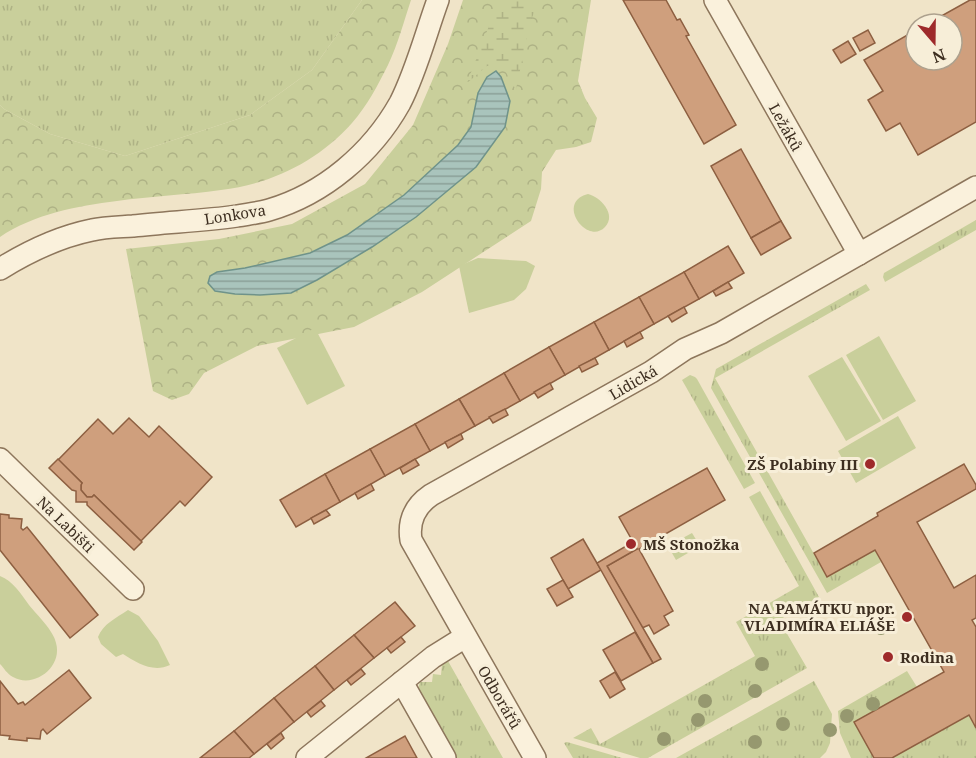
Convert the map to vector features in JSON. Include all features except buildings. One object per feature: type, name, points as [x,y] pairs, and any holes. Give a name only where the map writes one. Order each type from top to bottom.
[{"type":"street","name":"Lonkova","points":[[0,269],[46,244],[70,236],[105,228],[236,216],[269,210],[298,198],[331,180],[356,160],[379,134],[400,102],[438,0]]},
{"type":"street","name":"Ležáků","points":[[715,0],[859,254]]},
{"type":"street","name":"Lidická","points":[[465,637],[411,540],[413,515],[425,499],[651,372],[685,349],[721,333],[976,187]]},
{"type":"street","name":"Na Labišti","points":[[0,459],[133,589]]},
{"type":"street","points":[[307,758],[438,653],[465,637]]},
{"type":"street","name":"Odborářů","points":[[465,637],[535,758]]},
{"type":"street","points":[[402,682],[445,758]]},
{"type":"green space","points":[[0,0],[362,0],[312,70],[250,115],[125,156],[50,134],[0,105]]},
{"type":"green space","points":[[362,0],[411,0],[392,57],[367,102],[339,137],[309,159],[276,176],[240,187],[102,203],[56,212],[27,222],[0,237],[0,105],[50,134],[125,156],[250,115],[312,70]]},
{"type":"green space","points":[[463,0],[591,0],[578,81],[597,118],[591,142],[556,150],[542,172],[541,189],[531,221],[422,292],[354,327],[257,346],[204,373],[189,394],[172,400],[153,391],[126,249],[219,239],[292,224],[365,184],[413,125],[448,44]],"holes":[[[501,77],[510,101],[476,167],[416,217],[317,280],[291,293],[235,294],[217,272],[310,253],[347,235],[404,195],[458,145],[471,127],[478,93]]]},
{"type":"green space","points":[[499,0],[541,0],[530,21],[516,90],[502,65],[487,66],[467,83]]},
{"type":"green space","points":[[588,194],[602,202],[608,212],[608,222],[598,231],[590,231],[583,227],[577,221],[574,213],[574,205],[579,198]]},
{"type":"green space","points":[[976,220],[976,230],[885,282],[884,273]]},
{"type":"green space","points":[[478,258],[526,261],[535,266],[526,289],[514,300],[469,313],[459,266]]},
{"type":"green space","points":[[866,284],[870,290],[715,378],[827,577],[875,550],[881,562],[827,593],[711,388],[716,369]]},
{"type":"green space","points":[[315,328],[345,386],[307,405],[277,348]]},
{"type":"green space","points":[[879,336],[916,401],[883,420],[846,355]]},
{"type":"green space","points":[[842,357],[881,421],[846,441],[808,376]]},
{"type":"green space","points":[[690,375],[697,379],[755,483],[744,489],[682,380]]},
{"type":"green space","points":[[898,416],[916,448],[856,483],[838,451]]},
{"type":"green space","points":[[760,491],[819,597],[779,620],[807,668],[648,758],[640,758],[573,738],[591,728],[600,744],[755,656],[736,622],[799,586],[749,497]]},
{"type":"green space","points":[[692,533],[700,546],[676,560],[668,546]]},
{"type":"green space","points":[[0,576],[16,588],[55,638],[57,652],[55,660],[45,674],[38,678],[21,680],[7,673],[0,664]]},
{"type":"green space","points":[[128,610],[139,616],[158,641],[170,665],[157,668],[140,664],[123,654],[116,657],[101,644],[98,637],[103,628]]},
{"type":"green space","points":[[448,661],[503,758],[452,758],[418,689],[420,682],[432,682],[433,674],[441,675],[442,664]]},
{"type":"green space","points":[[907,671],[917,687],[874,758],[851,758],[840,733],[838,711]]},
{"type":"green space","points":[[814,681],[832,714],[830,743],[820,758],[676,758]]},
{"type":"green space","points":[[969,715],[976,728],[976,758],[892,758]]},
{"type":"green space","points":[[564,743],[622,758],[573,758]]},
{"type":"water","points":[[496,71],[501,77],[510,101],[505,127],[476,167],[416,217],[372,247],[291,293],[235,294],[215,291],[208,283],[210,276],[217,272],[310,253],[347,235],[404,195],[458,145],[471,127],[478,93],[487,77]]},
{"type":"place","name":"ZŠ Polabiny III","points":[[870,464]]},
{"type":"place","name":"MŠ Stonožka","points":[[631,544]]},
{"type":"place","name":"NA PAMÁTKU npor. VLADIMÍRA ELIÁŠE","points":[[907,617]]},
{"type":"place","name":"Rodina","points":[[888,657]]}]
